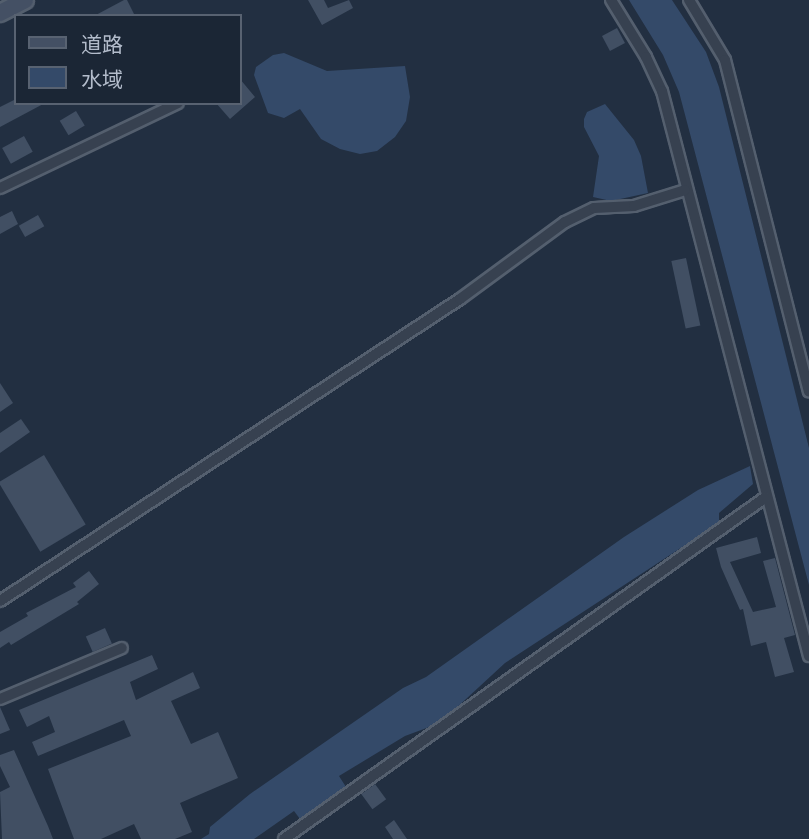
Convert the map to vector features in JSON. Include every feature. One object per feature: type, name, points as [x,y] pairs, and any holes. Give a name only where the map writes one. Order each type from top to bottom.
[{"type":"main road","points":[[0,13],[25,0]]},
{"type":"street","points":[[611,0],[646,57],[662,91],[685,190],[809,656]]},
{"type":"street","points":[[690,0],[724,61],[809,392]]},
{"type":"street","points":[[0,188],[174,105]]},
{"type":"street","points":[[0,601],[460,299],[565,222],[594,208],[634,206],[685,190]]},
{"type":"street","points":[[284,839],[766,496]]},
{"type":"street","points":[[0,699],[121,648]]},
{"type":"water","points":[[629,0],[672,0],[706,52],[719,87],[809,448],[809,585],[679,92],[663,55]]},
{"type":"water","points":[[284,53],[327,71],[405,66],[410,97],[406,121],[395,137],[377,151],[360,154],[340,149],[321,139],[300,109],[284,118],[268,113],[254,75],[256,67],[273,55]]},
{"type":"water","points":[[605,104],[634,140],[641,156],[648,193],[611,201],[593,197],[599,156],[584,127],[584,119],[587,112]]},
{"type":"water","points":[[750,466],[753,484],[719,513],[719,523],[505,663],[440,723],[405,736],[339,776],[346,787],[300,819],[294,811],[254,839],[201,839],[209,834],[210,827],[250,794],[403,688],[426,677],[624,537],[698,490]]},
{"type":"building","points":[[127,0],[134,14],[98,14]]},
{"type":"building","points":[[308,0],[324,0],[328,8],[349,0],[353,8],[322,25]]},
{"type":"building","points":[[617,28],[625,43],[610,51],[602,36]]},
{"type":"building","points":[[242,81],[255,97],[230,119],[218,105],[242,105]]},
{"type":"building","points":[[14,100],[14,105],[41,105],[0,127],[0,107]]},
{"type":"building","points":[[76,111],[85,126],[68,135],[60,121]]},
{"type":"building","points":[[24,136],[33,152],[11,164],[2,148]]},
{"type":"building","points":[[12,211],[18,224],[0,234],[0,217]]},
{"type":"building","points":[[38,215],[44,226],[25,237],[19,226]]},
{"type":"building","points":[[686,258],[700,325],[686,329],[671,261]]},
{"type":"building","points":[[0,383],[13,403],[0,412]]},
{"type":"building","points":[[21,419],[30,432],[0,453],[0,433]]},
{"type":"building","points":[[44,455],[86,524],[40,552],[0,481]]},
{"type":"building","points":[[757,537],[761,553],[730,562],[753,612],[776,607],[763,561],[775,558],[795,635],[784,638],[794,672],[775,677],[766,642],[751,646],[743,609],[740,610],[721,567],[716,548]]},
{"type":"building","points":[[89,571],[99,584],[77,602],[79,604],[11,645],[9,642],[0,648],[0,632],[28,616],[26,613],[76,587],[73,583]]},
{"type":"building","points":[[105,628],[112,644],[93,652],[86,637]]},
{"type":"building","points":[[152,655],[158,669],[130,682],[136,700],[193,672],[200,688],[171,701],[191,744],[218,732],[238,778],[180,803],[192,832],[175,839],[141,839],[134,824],[101,839],[74,839],[48,769],[131,736],[124,720],[38,756],[32,742],[55,732],[49,716],[27,727],[19,710]]},
{"type":"building","points":[[0,707],[10,730],[0,734]]},
{"type":"building","points":[[14,750],[53,839],[2,839],[0,792],[10,787],[0,766],[0,755]]},
{"type":"building","points":[[375,784],[386,799],[372,809],[361,794]]},
{"type":"building","points":[[394,820],[407,839],[393,839],[385,827]]}]
